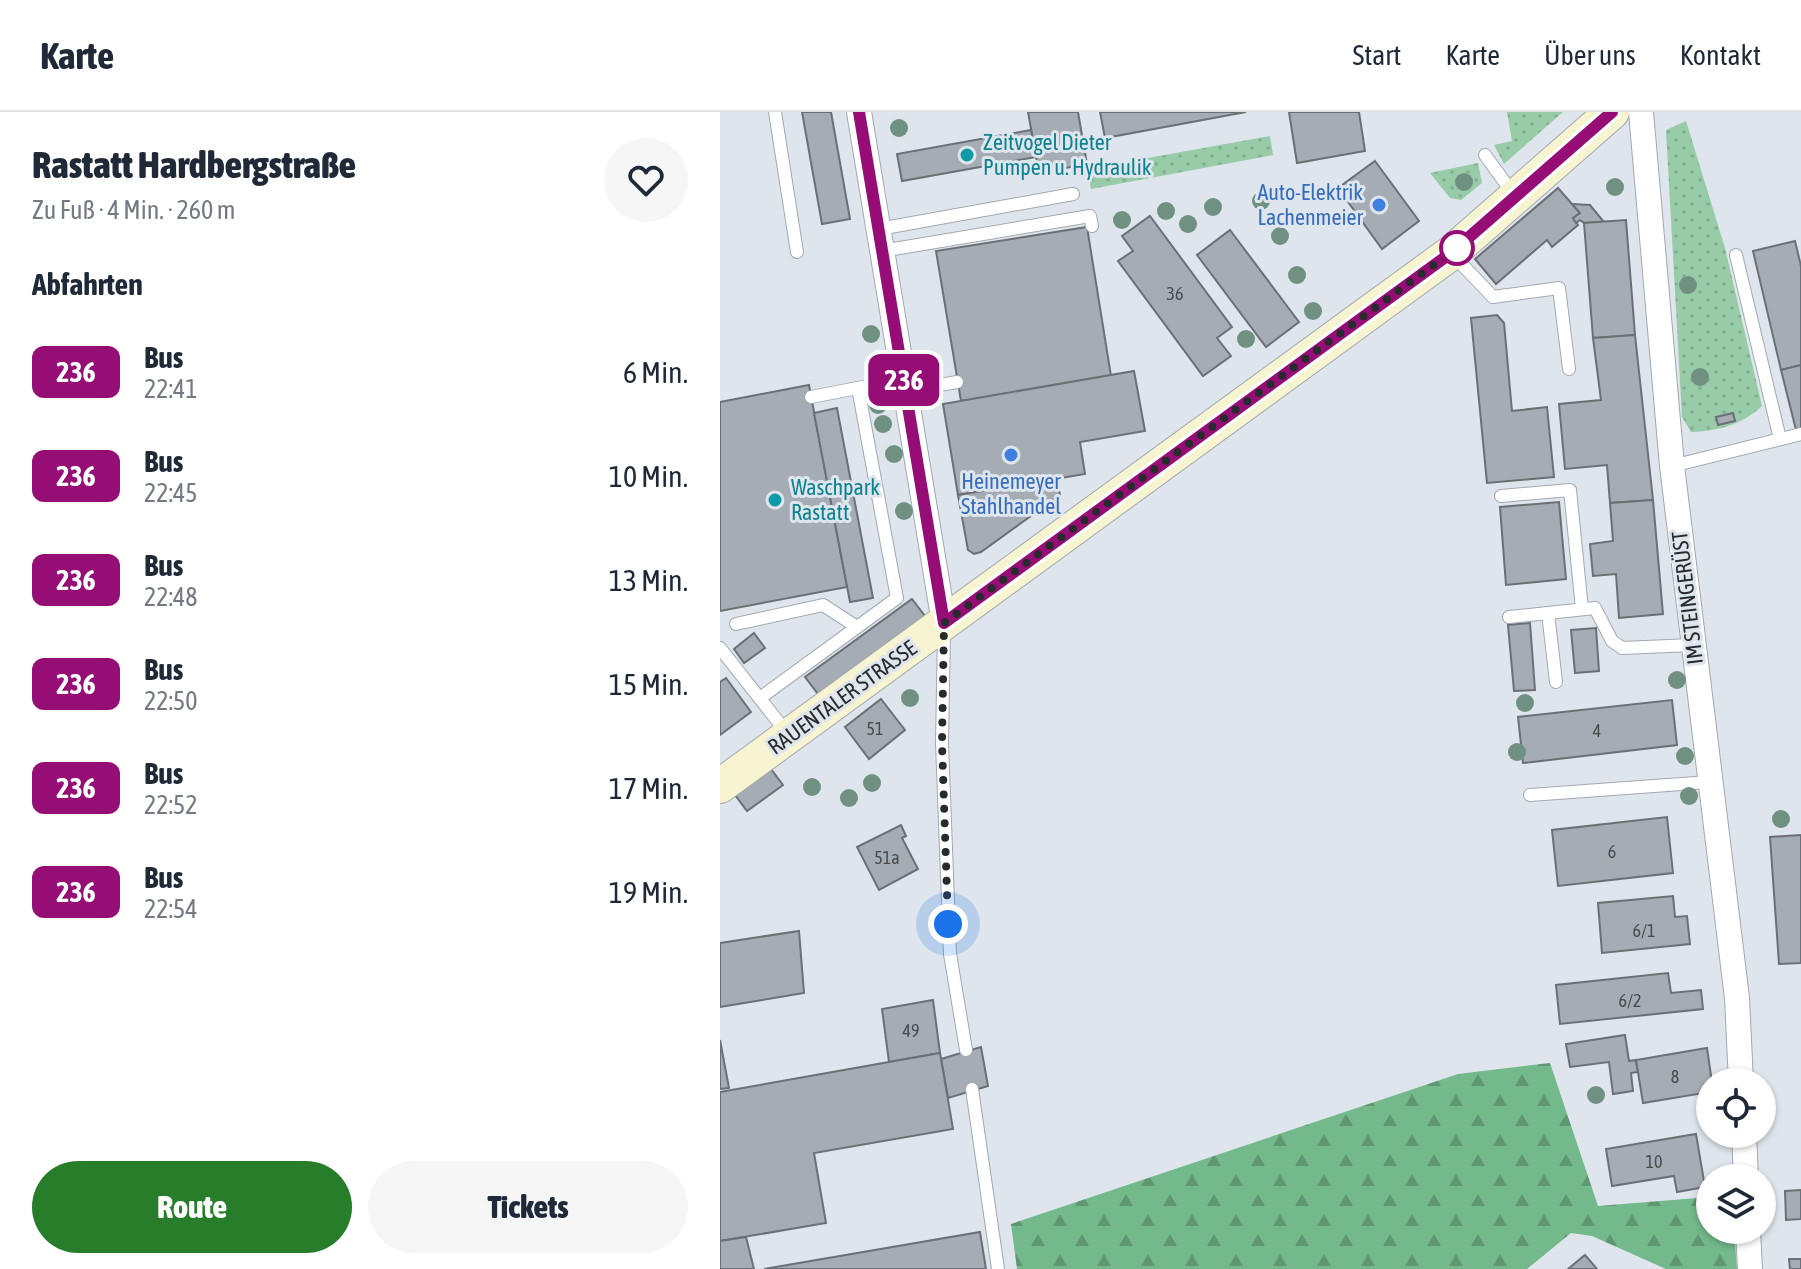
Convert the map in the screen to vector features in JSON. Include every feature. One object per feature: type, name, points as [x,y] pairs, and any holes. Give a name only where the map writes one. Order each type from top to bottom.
[{"type":"street","points":[[859,112],[905,385],[952,630]]},
{"type":"street","name":"RAUENTALER STRASSE","points":[[720,786],[789,735],[952,630],[1451,253],[1612,112]]},
{"type":"street","name":"IM STEINGERÜST","points":[[1641,112],[1672,466],[1737,998],[1740,1068]]},
{"type":"street","points":[[1749,1244],[1750,1269]]},
{"type":"lane","points":[[775,112],[797,252]]},
{"type":"lane","points":[[1485,155],[1515,197]]},
{"type":"lane","points":[[881,240],[1073,194]]},
{"type":"lane","points":[[881,240],[1090,216],[1092,226]]},
{"type":"lane","points":[[1451,253],[1493,297],[1559,288],[1569,369]]},
{"type":"lane","points":[[1736,255],[1780,439]]},
{"type":"lane","points":[[811,397],[858,388],[957,382]]},
{"type":"lane","points":[[760,698],[897,598],[858,388]]},
{"type":"lane","points":[[1672,466],[1801,434]]},
{"type":"lane","points":[[1501,496],[1570,490],[1582,609]]},
{"type":"lane","points":[[736,624],[823,605],[857,627]]},
{"type":"lane","points":[[1509,617],[1595,608],[1612,641],[1622,648],[1692,645]]},
{"type":"lane","points":[[1548,613],[1556,682]]},
{"type":"lane","points":[[952,630],[942,743],[950,954],[966,1050]]},
{"type":"lane","points":[[720,648],[789,735]]},
{"type":"lane","points":[[1530,795],[1709,782]]},
{"type":"lane","points":[[972,1089],[998,1269]]},
{"type":"green space","points":[[1507,112],[1563,112],[1504,164],[1494,145],[1512,141]]},
{"type":"green space","points":[[1686,121],[1725,248],[1762,406],[1729,426],[1691,432],[1682,417],[1666,130]]},
{"type":"green space","points":[[1270,136],[1273,155],[1091,189],[1087,169]]},
{"type":"green space","points":[[1478,163],[1482,183],[1461,200],[1450,198],[1430,173]]},
{"type":"green space","points":[[1550,1063],[1598,1206],[1696,1198],[1696,1244],[1735,1244],[1737,1269],[1666,1269],[1592,1236],[1571,1233],[1527,1269],[1017,1269],[1011,1224],[1458,1074]]},
{"type":"building","points":[[802,112],[831,112],[850,219],[822,224]]},
{"type":"building","points":[[1028,112],[1078,112],[1087,164],[1039,173]]},
{"type":"building","points":[[1100,112],[1246,112],[1105,138]]},
{"type":"building","points":[[1289,112],[1359,112],[1365,151],[1297,163]]},
{"type":"building","name":"Zeitvogel Dieter Pumpen u. Hydraulik","points":[[1031,130],[1036,157],[902,181],[897,154]]},
{"type":"building","name":"Auto-Elektrik Lachenmeier","points":[[1375,161],[1419,221],[1382,249],[1338,188]]},
{"type":"building","points":[[1558,188],[1580,213],[1573,218],[1578,225],[1552,247],[1547,240],[1496,284],[1475,259]]},
{"type":"building","points":[[1572,204],[1590,205],[1604,222],[1584,223],[1580,220],[1576,223],[1573,218],[1580,213]]},
{"type":"building","points":[[1150,216],[1232,327],[1217,338],[1231,356],[1203,376],[1118,261],[1133,251],[1122,236]]},
{"type":"building","points":[[1626,220],[1635,335],[1593,338],[1584,223]]},
{"type":"building","points":[[1087,227],[1111,376],[961,401],[936,251]]},
{"type":"building","points":[[1230,230],[1299,322],[1266,347],[1197,255]]},
{"type":"building","points":[[1795,241],[1801,266],[1801,365],[1781,370],[1753,251]]},
{"type":"building","points":[[1497,315],[1504,323],[1512,411],[1547,407],[1554,477],[1487,483],[1471,318]]},
{"type":"building","points":[[1635,335],[1653,500],[1610,503],[1607,465],[1565,469],[1559,404],[1601,400],[1593,338]]},
{"type":"building","points":[[1801,365],[1801,429],[1796,430],[1781,370]]},
{"type":"building","points":[[1134,371],[1145,431],[1080,442],[1085,474],[958,495],[943,404]]},
{"type":"building","name":"Waschpark Rastatt","points":[[809,385],[847,587],[720,611],[720,402]]},
{"type":"building","points":[[837,408],[873,598],[850,602],[814,413]]},
{"type":"building","points":[[1733,413],[1735,421],[1718,425],[1716,417]]},
{"type":"building","points":[[1057,479],[1060,495],[981,552],[974,554],[968,550],[958,495]]},
{"type":"building","points":[[1653,500],[1663,614],[1619,618],[1616,574],[1593,576],[1590,544],[1613,541],[1610,503]]},
{"type":"building","points":[[1559,502],[1566,579],[1506,585],[1500,507]]},
{"type":"building","points":[[912,599],[925,616],[818,694],[805,677]]},
{"type":"building","points":[[1530,623],[1535,690],[1514,691],[1508,625]]},
{"type":"building","points":[[1596,628],[1599,671],[1575,673],[1571,630]]},
{"type":"building","points":[[754,633],[765,648],[744,663],[734,649]]},
{"type":"building","points":[[726,678],[751,712],[720,735],[720,682]]},
{"type":"building","points":[[881,699],[905,730],[869,759],[845,727]]},
{"type":"building","points":[[1672,700],[1677,745],[1523,763],[1518,717]]},
{"type":"building","points":[[771,769],[783,785],[747,811],[735,795]]},
{"type":"building","points":[[1667,817],[1673,873],[1558,886],[1552,830]]},
{"type":"building","points":[[901,825],[906,836],[902,838],[918,869],[879,890],[857,847]]},
{"type":"building","points":[[1801,835],[1801,963],[1779,964],[1770,837]]},
{"type":"building","points":[[1673,896],[1675,917],[1687,916],[1690,944],[1602,953],[1598,903]]},
{"type":"building","points":[[799,931],[804,993],[720,1007],[720,943]]},
{"type":"building","points":[[1668,973],[1671,993],[1701,990],[1703,1009],[1560,1024],[1556,985]]},
{"type":"building","points":[[933,1000],[940,1053],[889,1062],[882,1009]]},
{"type":"building","points":[[1625,1035],[1629,1061],[1636,1060],[1638,1072],[1631,1073],[1633,1091],[1613,1094],[1609,1062],[1570,1067],[1566,1044]]},
{"type":"building","points":[[720,1040],[729,1088],[720,1089]]},
{"type":"building","points":[[981,1047],[988,1086],[948,1098],[941,1059]]},
{"type":"building","points":[[1707,1048],[1710,1068],[1696,1068],[1696,1094],[1643,1103],[1636,1060]]},
{"type":"building","points":[[940,1053],[953,1129],[814,1153],[826,1223],[720,1241],[720,1092]]},
{"type":"building","points":[[1696,1134],[1701,1164],[1696,1164],[1696,1189],[1677,1192],[1674,1176],[1612,1186],[1606,1149]]},
{"type":"building","points":[[1801,1190],[1801,1219],[1786,1220],[1785,1191]]},
{"type":"building","points":[[980,1232],[986,1269],[764,1269]]},
{"type":"building","points":[[746,1237],[754,1269],[720,1269],[720,1241]]},
{"type":"building","points":[[1585,1255],[1597,1269],[1568,1269]]},
{"type":"building","points":[[1789,1259],[1801,1259],[1801,1269],[1790,1269]]},
{"type":"bus line","name":"236","points":[[859,112],[944,623],[1451,253],[1612,112]]},
{"type":"place","name":"Zeitvogel Dieter Pumpen u. Hydraulik","points":[[967,155]]},
{"type":"place","name":"Auto-Elektrik Lachenmeier","points":[[1379,205]]},
{"type":"place","name":"Heinemeyer Stahlhandel","points":[[1011,455]]},
{"type":"place","name":"Waschpark Rastatt","points":[[775,500]]},
{"type":"route","points":[[948,924],[942,743],[944,623],[1457,248]]}]
